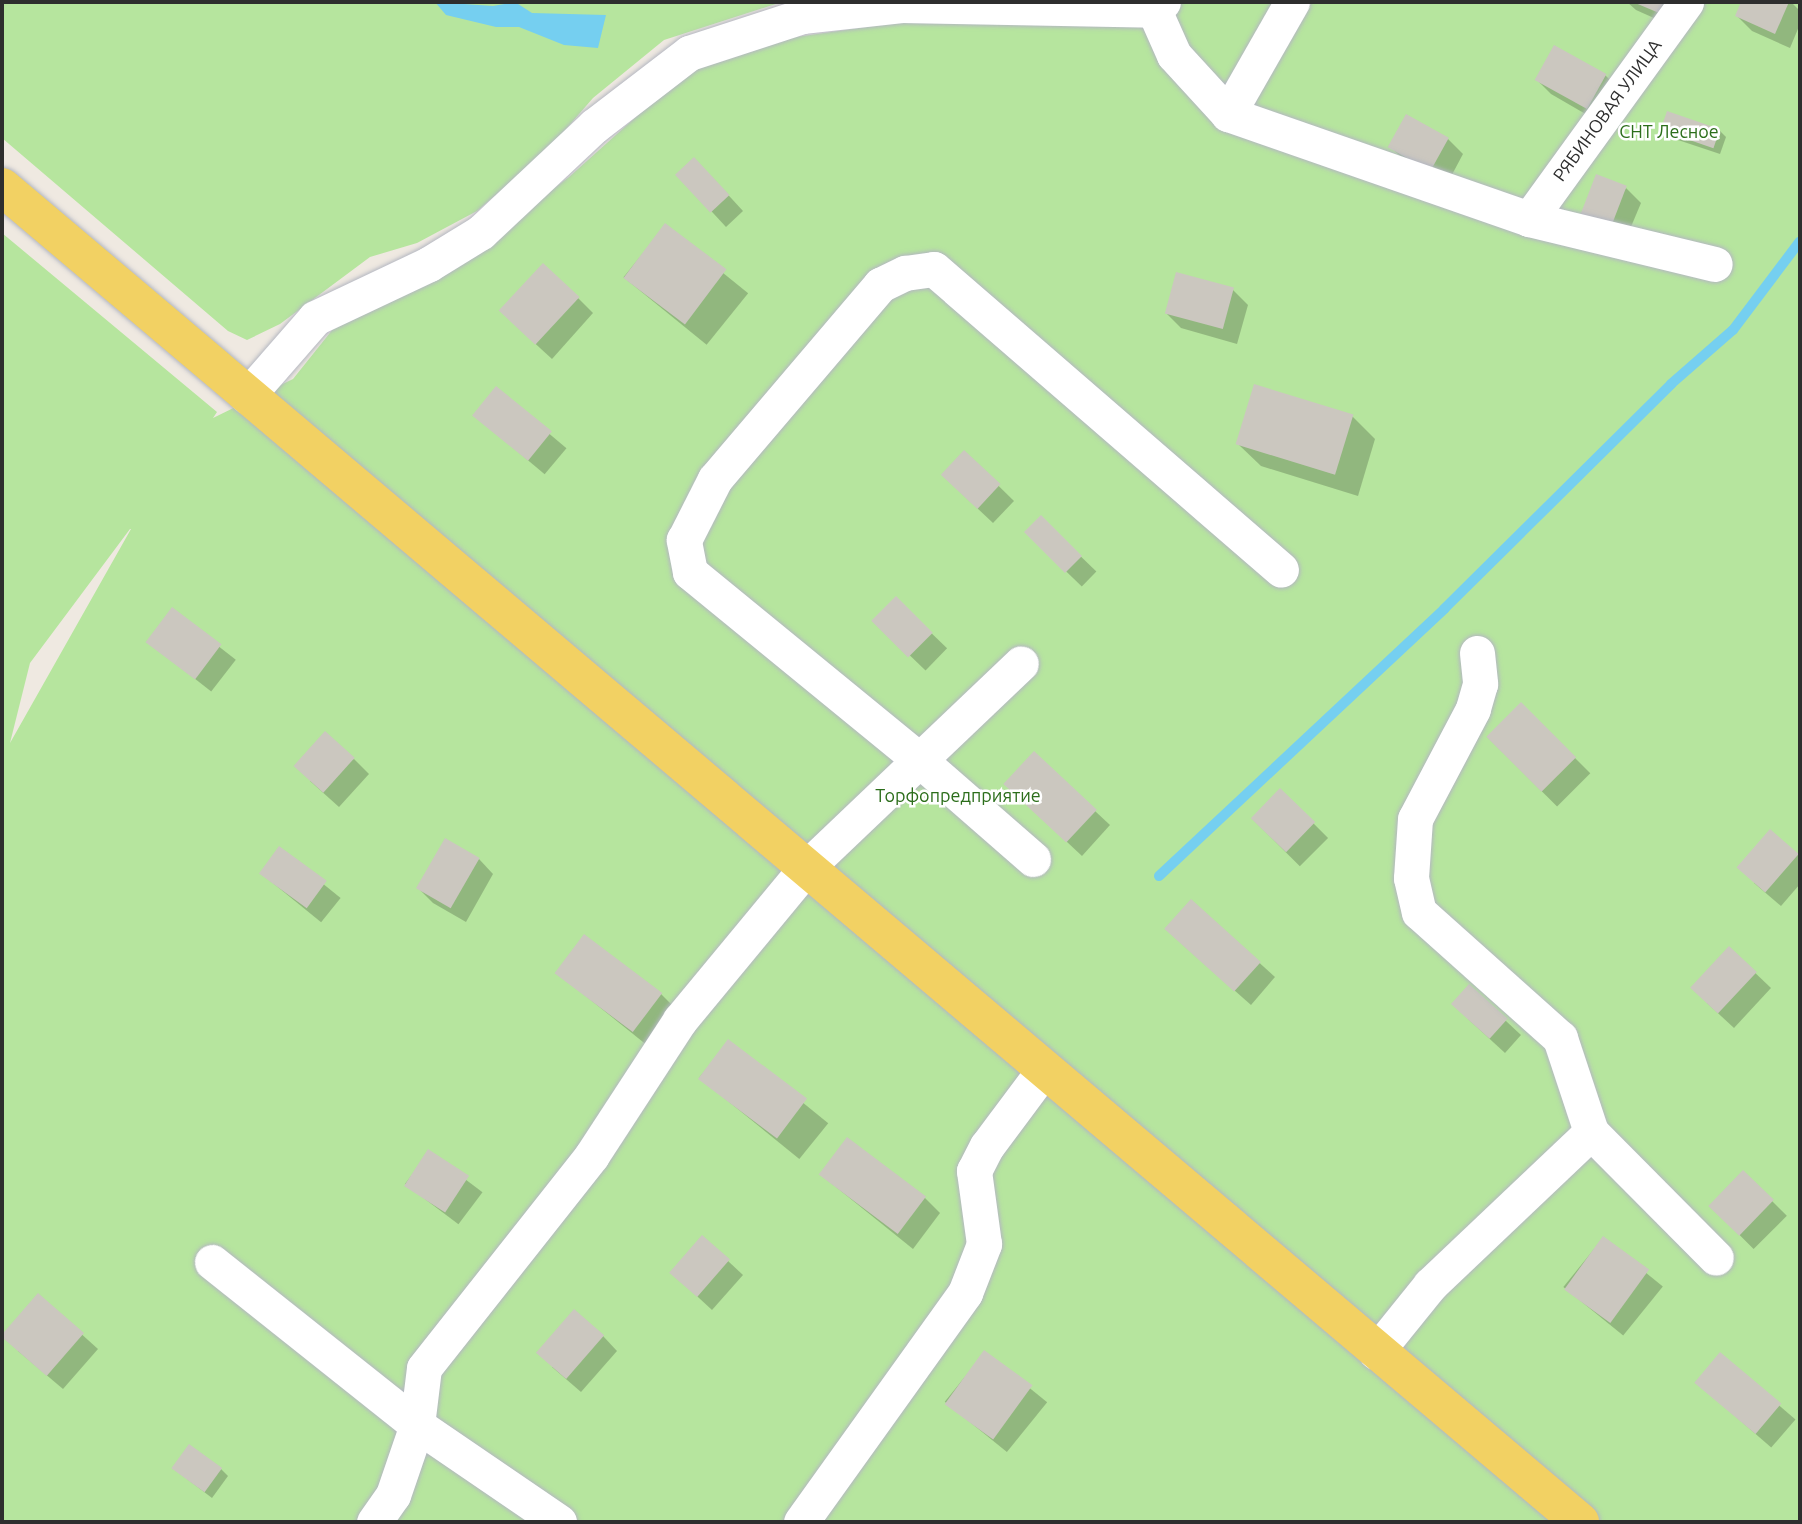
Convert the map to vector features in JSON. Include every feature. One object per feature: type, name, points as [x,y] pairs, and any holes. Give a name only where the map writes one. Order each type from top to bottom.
[{"type":"main road","points":[[2,187],[805,870],[1580,1522]]},
{"type":"street","points":[[1228,114],[1292,2]]},
{"type":"street","name":"РЯБИНОВАЯ УЛИЦА","points":[[1529,219],[1686,2]]},
{"type":"street","points":[[247,396],[279,354],[315,318],[429,264],[481,232],[594,126],[689,53],[802,16],[901,3],[1159,6],[1174,55],[1228,114],[1529,219],[1715,264]]},
{"type":"street","points":[[1033,859],[922,762],[690,572],[684,540],[715,479],[880,285],[905,272],[934,269],[1281,570]]},
{"type":"street","points":[[1477,653],[1480,684],[1474,709],[1415,820],[1414,889],[1419,912],[1560,1038],[1591,1132],[1716,1258]]},
{"type":"street","points":[[374,1522],[393,1495],[417,1425],[424,1368],[592,1155],[680,1020],[805,870],[922,762],[1021,663]]},
{"type":"street","points":[[801,1522],[965,1293],[984,1244],[974,1171],[987,1146],[1043,1071]]},
{"type":"street","points":[[1376,1352],[1430,1285],[1591,1132]]},
{"type":"street","points":[[212,1262],[417,1425],[559,1522]]},
{"type":"green space","points":[[2,2],[782,2],[664,40],[593,98],[547,151],[477,211],[417,243],[370,257],[280,324],[247,340],[228,331],[2,138]]},
{"type":"green space","name":"Торфопредприятие","points":[[1139,2],[1800,2],[1800,1522],[2,1522],[2,233],[217,412],[213,418],[293,379],[337,324],[441,273],[569,177],[686,72],[760,42],[930,18]],"holes":[[[131,529],[10,743],[30,663]]]},
{"type":"water","points":[[435,2],[493,6],[515,2],[532,13],[606,15],[598,48],[564,45],[519,27],[496,27],[446,15]]},
{"type":"building","points":[[1633,2],[1664,2],[1659,13]]},
{"type":"building","points":[[1741,2],[1789,2],[1775,34],[1735,16]]},
{"type":"building","points":[[1554,45],[1606,74],[1587,109],[1535,80]]},
{"type":"building","points":[[1667,111],[1720,129],[1713,148],[1660,130]]},
{"type":"building","points":[[1406,114],[1449,138],[1430,171],[1388,147]]},
{"type":"building","points":[[694,157],[729,195],[710,213],[675,175]]},
{"type":"building","points":[[1596,174],[1627,186],[1611,228],[1580,216]]},
{"type":"building","points":[[665,223],[726,269],[685,324],[623,278]]},
{"type":"building","points":[[543,263],[580,297],[535,345],[499,311]]},
{"type":"building","points":[[1176,272],[1234,288],[1223,329],[1165,314]]},
{"type":"building","points":[[1254,384],[1353,414],[1335,475],[1236,444]]},
{"type":"building","points":[[496,386],[552,431],[528,461],[472,416]]},
{"type":"building","points":[[964,450],[1001,484],[977,509],[941,475]]},
{"type":"building","points":[[1041,515],[1082,556],[1065,573],[1024,532]]},
{"type":"building","points":[[896,596],[933,633],[908,658],[871,621]]},
{"type":"building","points":[[172,607],[222,644],[195,679],[146,642]]},
{"type":"building","points":[[1521,702],[1576,757],[1542,792],[1486,737]]},
{"type":"building","points":[[325,731],[355,758],[323,793],[294,766]]},
{"type":"building","points":[[1034,751],[1097,810],[1066,843],[1003,784]]},
{"type":"building","points":[[1280,788],[1315,822],[1286,852],[1251,818]]},
{"type":"building","points":[[1770,829],[1799,854],[1765,892],[1737,867]]},
{"type":"building","points":[[445,838],[480,858],[451,908],[416,888]]},
{"type":"building","points":[[279,846],[327,881],[307,908],[259,874]]},
{"type":"building","points":[[1191,899],[1261,962],[1234,992],[1164,929]]},
{"type":"building","points":[[584,934],[662,993],[633,1032],[555,973]]},
{"type":"building","points":[[1729,946],[1757,972],[1718,1014],[1690,988]]},
{"type":"building","points":[[1469,984],[1508,1019],[1490,1039],[1451,1004]]},
{"type":"building","points":[[728,1039],[807,1099],[777,1139],[698,1079]]},
{"type":"building","points":[[847,1137],[926,1197],[898,1234],[819,1175]]},
{"type":"building","points":[[428,1149],[469,1176],[445,1213],[404,1186]]},
{"type":"building","points":[[1743,1170],[1774,1200],[1739,1236],[1708,1206]]},
{"type":"building","points":[[702,1235],[730,1259],[697,1297],[669,1273]]},
{"type":"building","points":[[1603,1236],[1649,1270],[1610,1323],[1564,1289]]},
{"type":"building","points":[[38,1293],[84,1333],[47,1376],[2,1337]]},
{"type":"building","points":[[574,1309],[604,1335],[566,1379],[536,1353]]},
{"type":"building","points":[[984,1350],[1033,1385],[993,1439],[945,1404]]},
{"type":"building","points":[[1720,1352],[1781,1403],[1756,1434],[1694,1383]]},
{"type":"building","points":[[189,1444],[222,1468],[205,1492],[171,1468]]},
{"type":"waterway","points":[[1159,876],[1444,609],[1671,384],[1733,330],[1800,241]]},
{"type":"park label","name":"СНТ Лесное","points":[[1669,131]]}]
